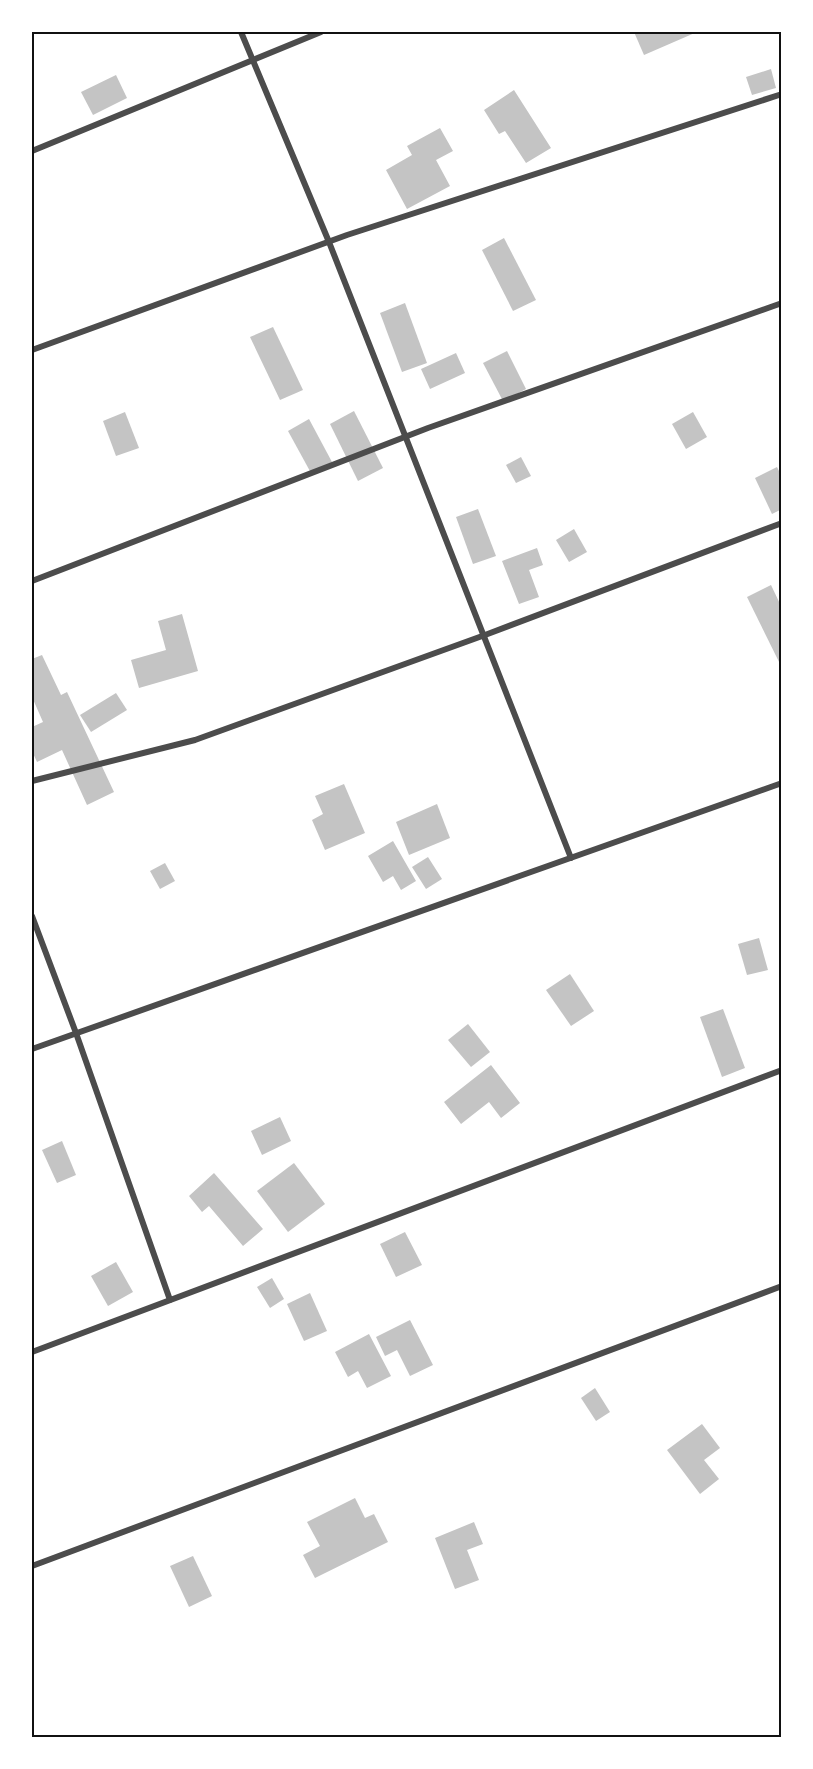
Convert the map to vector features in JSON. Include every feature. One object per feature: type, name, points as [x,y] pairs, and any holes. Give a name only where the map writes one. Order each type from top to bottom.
[{"type":"street","points":[[241,32],[329,242],[485,634],[571,858]]},
{"type":"street","points":[[32,151],[321,32]]},
{"type":"street","points":[[32,350],[329,242],[782,94]]},
{"type":"street","points":[[32,581],[406,436],[782,303]]},
{"type":"street","points":[[32,782],[195,740],[782,523]]},
{"type":"street","points":[[32,1050],[782,783]]},
{"type":"street","points":[[32,916],[76,1033],[170,1300]]},
{"type":"street","points":[[32,1352],[782,1070]]},
{"type":"street","points":[[32,1566],[782,1286]]},
{"type":"building","points":[[634,32],[697,32],[644,55]]},
{"type":"building","points":[[771,69],[776,88],[752,95],[746,77]]},
{"type":"building","points":[[116,75],[127,98],[93,115],[81,92]]},
{"type":"building","points":[[514,90],[551,148],[526,163],[505,131],[499,134],[484,110]]},
{"type":"building","points":[[440,128],[453,151],[436,160],[450,186],[407,209],[386,170],[412,155],[407,146]]},
{"type":"building","points":[[504,238],[536,300],[513,311],[482,250]]},
{"type":"building","points":[[405,303],[427,363],[402,372],[380,313]]},
{"type":"building","points":[[273,327],[303,390],[280,400],[250,337]]},
{"type":"building","points":[[507,351],[526,389],[503,401],[483,363]]},
{"type":"building","points":[[456,353],[465,373],[430,389],[421,369]]},
{"type":"building","points":[[354,411],[383,468],[358,481],[330,424]]},
{"type":"building","points":[[125,412],[139,448],[116,456],[103,421]]},
{"type":"building","points":[[693,412],[707,437],[686,449],[672,424]]},
{"type":"building","points":[[309,419],[332,462],[311,473],[288,431]]},
{"type":"building","points":[[521,457],[531,476],[516,483],[506,465]]},
{"type":"building","points":[[777,467],[782,477],[782,509],[772,514],[755,478]]},
{"type":"building","points":[[478,509],[496,556],[473,564],[456,517]]},
{"type":"building","points":[[574,529],[587,552],[569,562],[556,540]]},
{"type":"building","points":[[537,548],[543,565],[529,570],[539,597],[519,604],[502,561]]},
{"type":"building","points":[[771,585],[782,608],[782,668],[747,597]]},
{"type":"building","points":[[182,614],[198,671],[139,688],[131,660],[166,650],[158,621]]},
{"type":"building","points":[[42,655],[61,695],[67,692],[114,792],[87,805],[62,750],[37,762],[32,751],[32,727],[43,722],[32,697],[32,659]]},
{"type":"building","points":[[116,693],[127,710],[91,732],[80,715]]},
{"type":"building","points":[[344,784],[365,833],[325,850],[312,820],[323,814],[315,796]]},
{"type":"building","points":[[437,804],[450,838],[409,855],[396,822]]},
{"type":"building","points":[[393,841],[416,881],[401,890],[393,876],[383,882],[368,856]]},
{"type":"building","points":[[428,857],[442,879],[426,889],[412,867]]},
{"type":"building","points":[[165,863],[175,881],[160,889],[150,871]]},
{"type":"building","points":[[759,938],[768,970],[747,975],[738,944]]},
{"type":"building","points":[[570,974],[594,1011],[571,1026],[546,990]]},
{"type":"building","points":[[723,1009],[745,1068],[722,1077],[700,1017]]},
{"type":"building","points":[[468,1024],[490,1052],[471,1067],[448,1040]]},
{"type":"building","points":[[491,1065],[520,1103],[501,1118],[489,1102],[461,1124],[444,1102]]},
{"type":"building","points":[[280,1117],[291,1141],[262,1155],[251,1131]]},
{"type":"building","points":[[62,1141],[76,1175],[57,1183],[42,1150]]},
{"type":"building","points":[[294,1163],[325,1204],[288,1232],[257,1191]]},
{"type":"building","points":[[214,1173],[263,1229],[243,1246],[209,1206],[202,1212],[189,1196]]},
{"type":"building","points":[[405,1232],[422,1265],[396,1277],[380,1244]]},
{"type":"building","points":[[116,1262],[133,1292],[108,1306],[91,1276]]},
{"type":"building","points":[[272,1278],[284,1299],[270,1308],[257,1287]]},
{"type":"building","points":[[310,1293],[327,1331],[304,1341],[287,1304]]},
{"type":"building","points":[[410,1320],[433,1365],[410,1376],[397,1350],[385,1356],[376,1337]]},
{"type":"building","points":[[369,1334],[391,1376],[367,1388],[358,1371],[348,1377],[335,1352]]},
{"type":"building","points":[[595,1388],[610,1412],[596,1421],[581,1398]]},
{"type":"building","points":[[702,1424],[720,1448],[704,1460],[719,1479],[700,1494],[667,1450]]},
{"type":"building","points":[[355,1498],[365,1518],[374,1514],[388,1542],[315,1578],[303,1555],[320,1546],[307,1522]]},
{"type":"building","points":[[474,1522],[483,1544],[467,1550],[479,1580],[455,1589],[435,1538]]},
{"type":"building","points":[[193,1556],[212,1596],[189,1607],[170,1566]]}]
